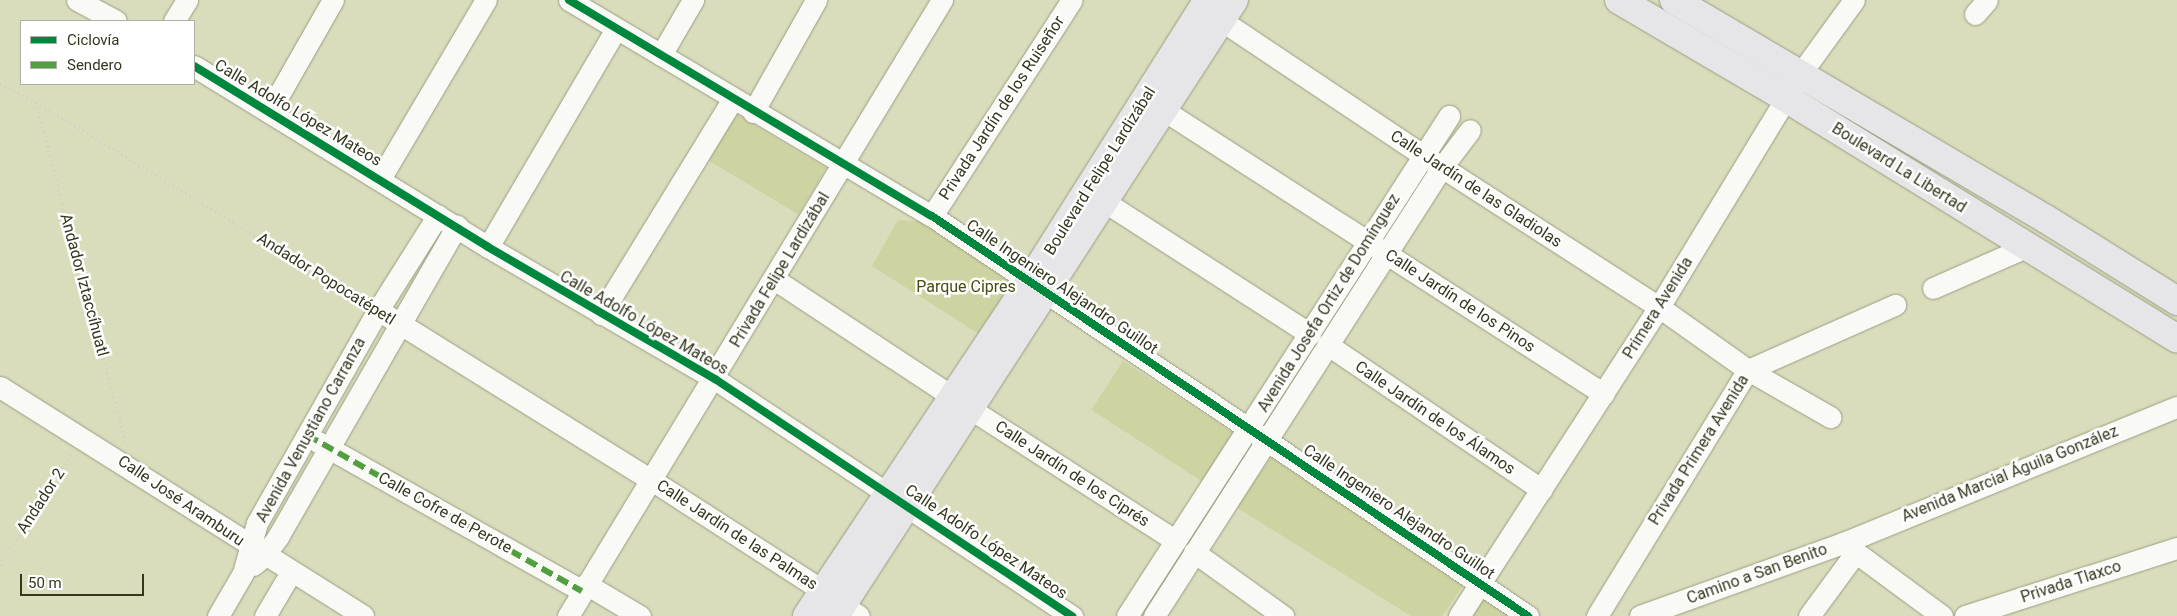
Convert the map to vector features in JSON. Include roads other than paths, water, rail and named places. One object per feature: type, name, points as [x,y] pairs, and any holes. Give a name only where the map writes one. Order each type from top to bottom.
[{"type":"main road","name":"Boulevard La Libertad","points":[[1619,0],[1786,98],[2026,248],[2177,339]]},
{"type":"main road","name":"Boulevard La Libertad","points":[[1674,0],[1801,73],[2177,301]]},
{"type":"main road","name":"Boulevard Felipe Lardizábal","points":[[1037,289],[1105,202],[1165,111],[1216,7]]},
{"type":"main road","name":"Boulevard Felipe Lardizábal","points":[[807,616],[840,607],[896,499],[1037,289],[1216,7]]},
{"type":"street","points":[[77,0],[114,20]]},
{"type":"street","points":[[175,20],[187,0]]},
{"type":"street","points":[[269,112],[333,0]]},
{"type":"street","points":[[380,179],[486,0]]},
{"type":"street","name":"Calle Ingeniero Alejandro Guillot","points":[[569,0],[753,112],[932,216],[1037,289],[1258,434],[1528,616]]},
{"type":"street","points":[[661,55],[693,0]]},
{"type":"street","points":[[753,112],[816,0]]},
{"type":"street","name":"Privada Felipe Lardizábal","points":[[568,616],[650,479],[715,379],[942,0]]},
{"type":"street","name":"Privada Jardín de los Ruiseñor","points":[[932,216],[1072,0]]},
{"type":"street","name":"Primera Avenida","points":[[1459,616],[1659,307],[1801,73],[1854,0]]},
{"type":"street","name":"Calle Jardín de las Gladiolas","points":[[1216,7],[1423,155],[1659,307],[1748,370],[1830,417]]},
{"type":"street","points":[[488,248],[616,29]]},
{"type":"street","name":"Calle Adolfo López Mateos","points":[[195,67],[457,226],[488,248],[715,379],[1072,616]]},
{"type":"street","points":[[601,314],[733,99]]},
{"type":"street","name":"Calle Jardín de los Pinos","points":[[1165,111],[1604,394]]},
{"type":"street","name":"Avenida Josefa Ortiz de Domínguez","points":[[1154,616],[1194,552],[1310,334],[1449,116]]},
{"type":"street","name":"Avenida Josefa Ortiz de Domínguez","points":[[1127,616],[1175,540],[1328,346],[1442,167],[1470,130]]},
{"type":"street","points":[[1105,202],[1310,334]]},
{"type":"street","name":"Avenida Venustiano Carranza","points":[[256,551],[257,523],[378,310],[438,215]]},
{"type":"street","name":"Avenida Venustiano Carranza","points":[[218,616],[256,551],[330,448],[402,326],[457,226]]},
{"type":"street","points":[[1934,288],[2026,248]]},
{"type":"street","name":"Calle Jardín de los Ciprés","points":[[774,279],[1175,540]]},
{"type":"street","name":"Privada Primera Avenida","points":[[1597,616],[1748,370],[1895,305]]},
{"type":"street","name":"Andador Popocatépetl","points":[[378,310],[650,479]]},
{"type":"street","name":"Calle Jardín de los Álamos","points":[[1328,346],[1542,490]]},
{"type":"street","name":"Calle José Aramburu","points":[[0,387],[82,436],[256,551],[363,616]]},
{"type":"street","name":"Avenida Marcial Águila González","points":[[1849,548],[2177,407]]},
{"type":"street","name":"Calle Cofre de Perote","points":[[307,435],[640,616]]},
{"type":"street","name":"Calle Jardín de las Palmas","points":[[650,479],[840,607]]},
{"type":"street","points":[[1809,616],[1849,548],[1942,616]]},
{"type":"street","name":"Camino a San Benito","points":[[1640,616],[1849,548]]},
{"type":"street","name":"Privada Tlaxco","points":[[1965,616],[2177,548]]},
{"type":"street","points":[[1194,552],[1283,616]]},
{"type":"street","points":[[269,615],[291,572]]},
{"type":"park label","name":"Parque Cipres","points":[[966,287]]}]
